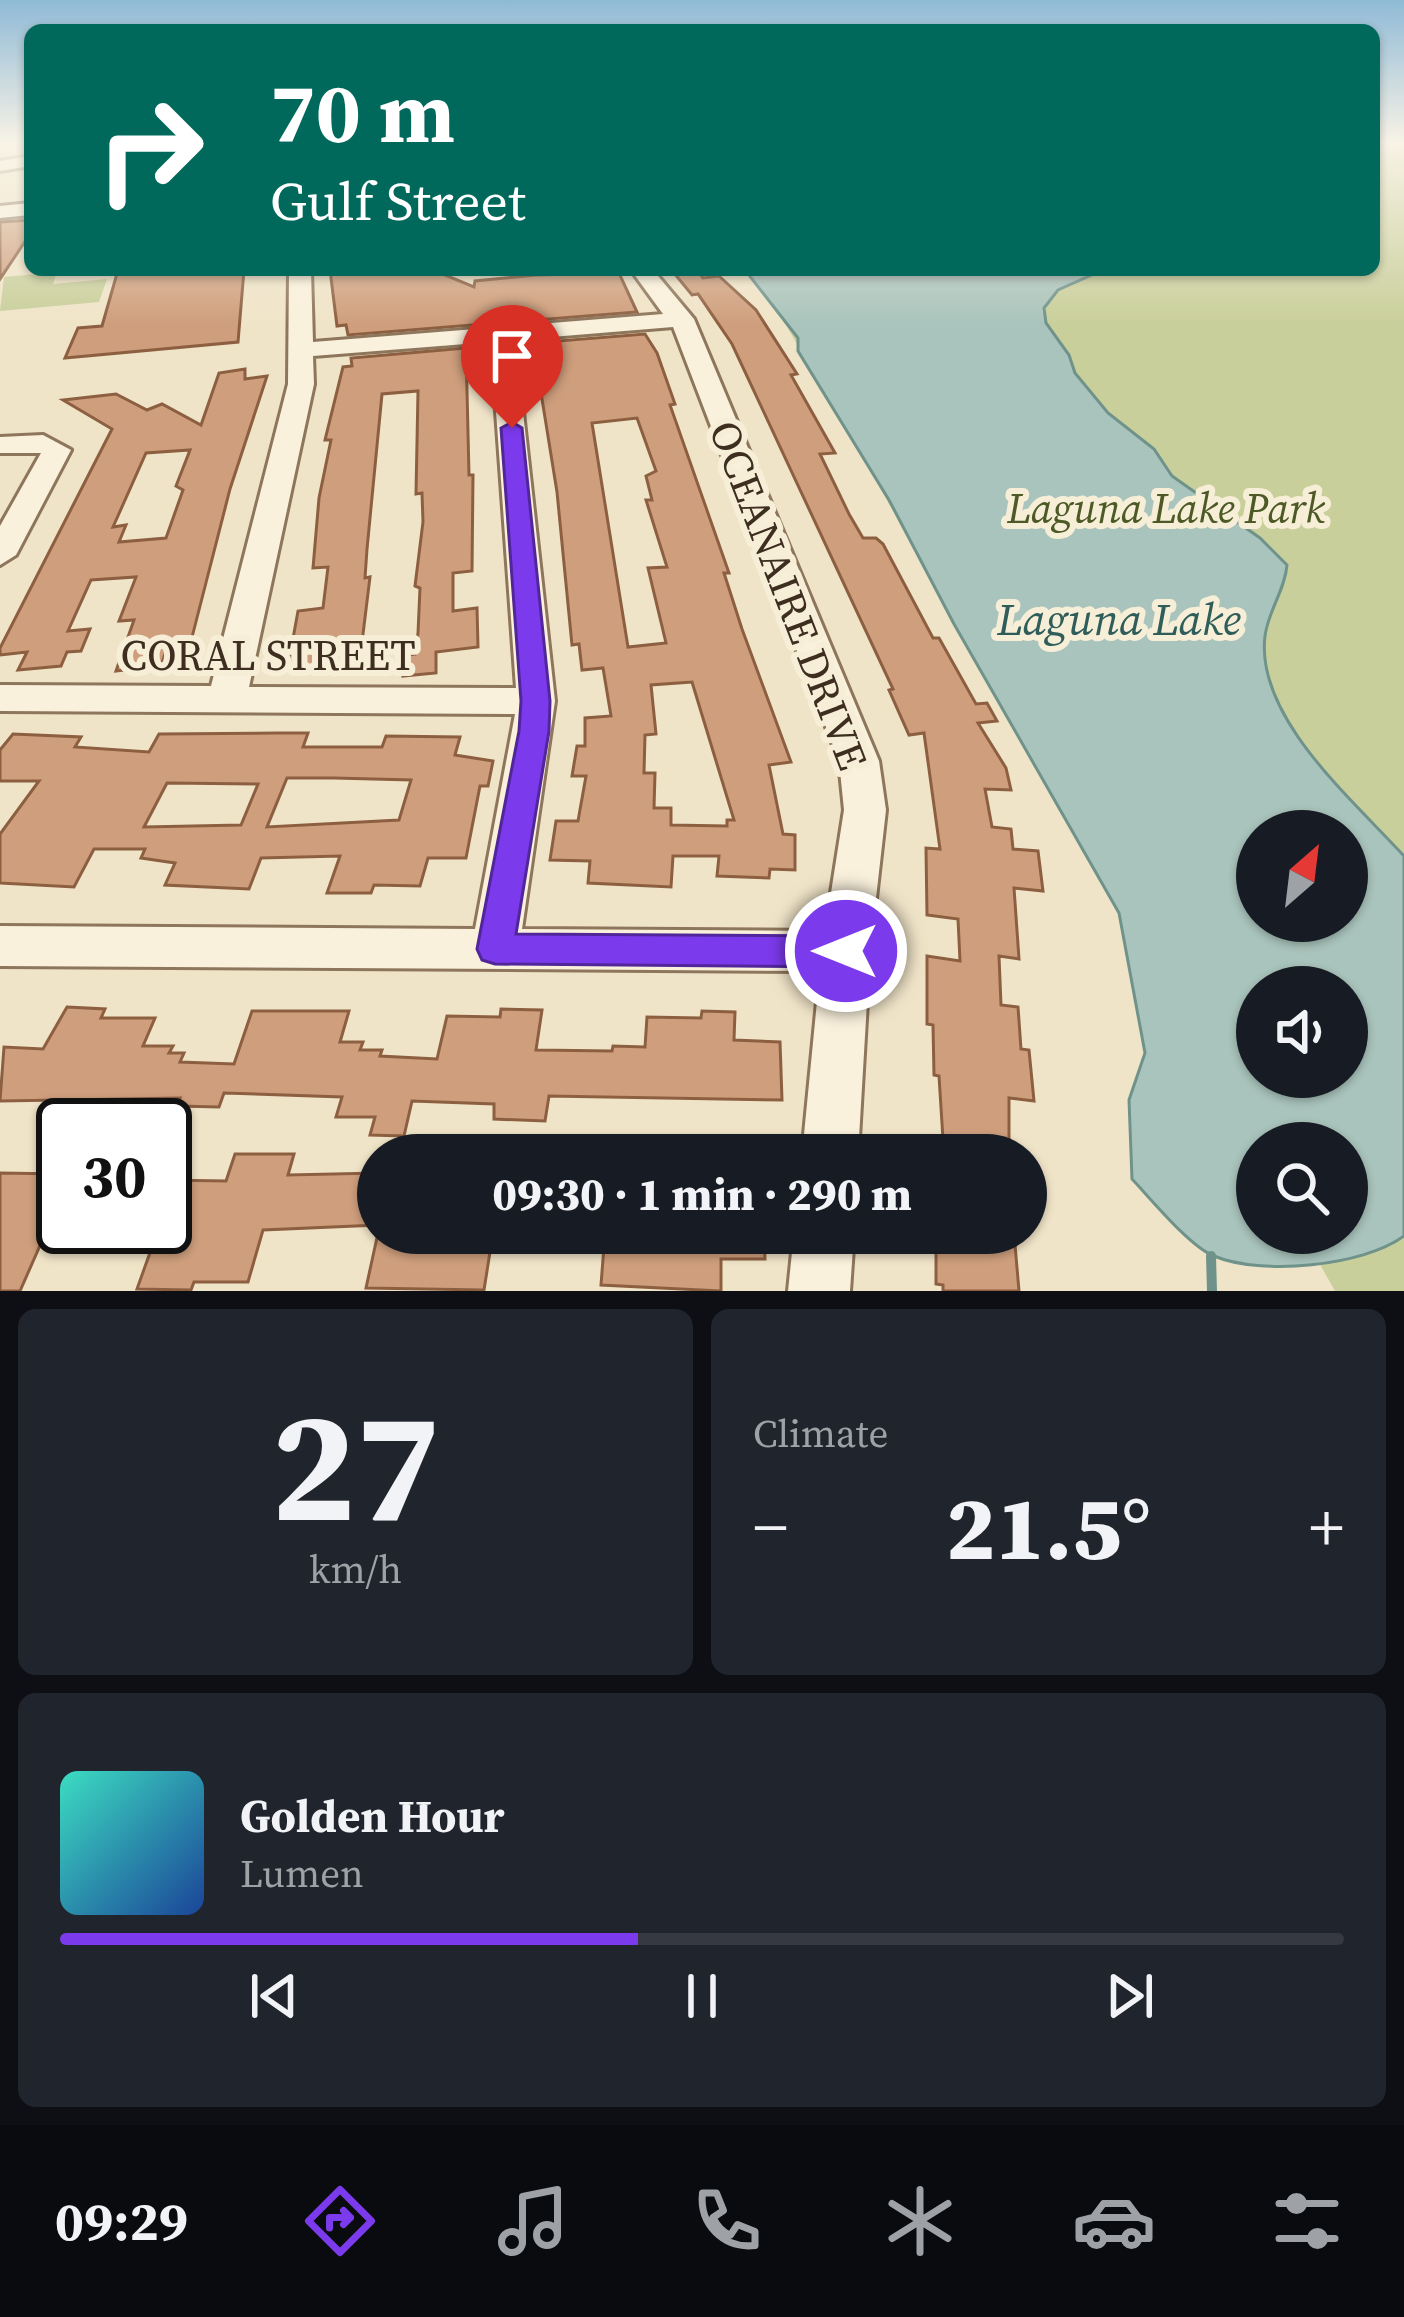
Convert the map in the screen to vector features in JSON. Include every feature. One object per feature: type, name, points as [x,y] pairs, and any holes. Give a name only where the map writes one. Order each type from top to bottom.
[{"type":"street","points":[[227,700],[301,384],[300,276]]},
{"type":"street","name":"OCEANAIRE DRIVE","points":[[647,276],[682,319],[859,761],[865,811],[846,951],[832,1134]]},
{"type":"street","points":[[303,350],[682,319]]},
{"type":"street","points":[[495,949],[536,701],[503,337]]},
{"type":"street","points":[[0,445],[54,445],[55,457],[0,555]]},
{"type":"street","name":"CORAL STREET","points":[[0,698],[536,701]]},
{"type":"street","points":[[0,946],[846,951]]},
{"type":"street","points":[[819,1291],[822,1254]]},
{"type":"green space","name":"Laguna Lake","points":[[1380,203],[1404,203],[1404,1291],[1335,1291],[1314,1254],[1368,1254],[1368,1122],[1245,1122],[771,299],[748,276],[1380,276]]},
{"type":"green space","points":[[56,276],[53,284],[107,279],[99,302],[0,311],[4,277]]},
{"type":"water","name":"Laguna Lake","points":[[750,276],[1090,276],[1058,290],[1044,308],[1046,323],[1069,355],[1075,373],[1108,413],[1154,449],[1172,476],[1260,538],[1287,565],[1265,636],[1266,666],[1275,697],[1312,755],[1361,810],[1236,810],[1236,942],[1368,942],[1368,818],[1404,856],[1404,1236],[1368,1253],[1368,1122],[1236,1122],[1236,1254],[1364,1255],[1284,1266],[1258,1266],[1214,1256],[1171,1222],[1132,1179],[1129,1100],[1145,1053],[1119,913],[889,500],[798,351],[798,338]]},
{"type":"building","points":[[24,220],[24,243],[0,279],[0,222]]},
{"type":"building","points":[[116,276],[244,276],[238,342],[65,358],[78,328],[102,326]]},
{"type":"building","points":[[331,276],[447,276],[474,287],[475,281],[526,276],[620,276],[637,312],[348,335],[346,325],[337,326]]},
{"type":"building","points":[[676,276],[719,276],[756,310],[797,374],[791,375],[835,453],[820,454],[863,538],[876,538],[883,544],[933,638],[939,638],[976,704],[987,703],[997,721],[978,723],[1006,768],[1011,790],[985,789],[992,827],[1011,829],[1013,849],[1038,851],[1043,891],[1014,888],[1019,959],[999,956],[1001,1005],[1018,1007],[1021,1049],[1029,1050],[1034,1101],[1009,1098],[1009,1134],[943,1134],[933,1025],[927,1024],[927,956],[960,961],[958,919],[927,915],[926,848],[940,849],[924,733],[909,735],[889,690],[893,689],[732,344],[698,294],[692,295]]},
{"type":"building","points":[[645,334],[657,353],[675,404],[670,405],[729,573],[724,573],[742,629],[791,762],[769,765],[783,834],[795,835],[795,870],[770,869],[769,878],[717,876],[719,856],[673,856],[671,887],[588,883],[590,861],[550,860],[556,821],[578,821],[586,776],[572,776],[577,746],[585,746],[585,718],[611,716],[603,668],[582,670],[579,644],[572,645],[557,492],[533,343]],"holes":[[[637,418],[656,471],[646,476],[652,500],[646,500],[667,567],[648,568],[666,643],[628,647],[592,423]],[[692,682],[734,820],[727,820],[727,826],[671,825],[671,808],[654,808],[655,773],[644,773],[645,735],[656,734],[651,685]]]},
{"type":"building","points":[[466,348],[472,571],[453,573],[453,611],[477,608],[478,647],[436,652],[436,673],[403,676],[404,655],[415,654],[418,633],[420,588],[415,586],[423,522],[422,493],[416,494],[418,391],[382,394],[359,667],[288,666],[298,611],[323,608],[328,567],[313,568],[319,498],[331,440],[325,440],[343,367],[352,366],[351,358]]},
{"type":"building","points":[[245,369],[245,379],[267,376],[230,489],[190,645],[167,648],[161,666],[116,671],[134,620],[119,621],[136,577],[91,580],[68,631],[90,629],[81,651],[67,652],[61,666],[18,670],[27,652],[0,655],[0,648],[112,429],[63,400],[116,394],[147,410],[162,404],[201,425],[219,373]],"holes":[[[190,450],[176,486],[183,490],[166,538],[119,542],[126,525],[113,527],[146,453]]]},
{"type":"building","points":[[308,733],[303,747],[382,747],[386,736],[460,737],[455,755],[493,761],[488,786],[480,786],[466,858],[428,858],[420,886],[374,885],[371,893],[327,893],[340,856],[261,858],[249,889],[165,885],[175,863],[141,858],[145,849],[94,849],[74,887],[0,883],[0,834],[39,781],[0,781],[0,750],[13,734],[81,737],[75,747],[149,752],[159,734]],"holes":[[[287,778],[334,778],[411,780],[399,820],[267,827]],[[167,783],[258,784],[241,825],[144,827]]]},
{"type":"building","points":[[67,1007],[105,1009],[101,1018],[155,1018],[143,1046],[173,1046],[169,1053],[184,1053],[180,1062],[234,1064],[252,1011],[349,1011],[340,1042],[363,1042],[360,1050],[382,1050],[380,1056],[437,1059],[447,1016],[500,1017],[501,1009],[542,1010],[536,1050],[612,1051],[613,1046],[645,1047],[647,1017],[701,1018],[702,1011],[735,1012],[734,1040],[780,1042],[782,1100],[549,1096],[545,1121],[494,1119],[494,1104],[412,1101],[404,1134],[370,1134],[375,1117],[336,1117],[342,1097],[224,1093],[219,1107],[192,1106],[192,1098],[0,1101],[4,1047],[43,1049]]},
{"type":"building","points":[[235,1154],[294,1154],[288,1175],[357,1173],[357,1226],[263,1230],[248,1282],[194,1282],[191,1290],[137,1289],[150,1254],[192,1254],[192,1180],[226,1181]]},
{"type":"building","points":[[0,1173],[36,1174],[36,1254],[20,1291],[0,1291]]},
{"type":"building","points":[[373,1254],[490,1254],[484,1290],[366,1288]]},
{"type":"building","points":[[603,1254],[765,1254],[765,1259],[721,1259],[721,1291],[601,1285]]},
{"type":"building","points":[[936,1254],[1016,1254],[1019,1291],[943,1291],[943,1285],[936,1284]]},
{"type":"waterway","points":[[1211,1256],[1212,1291]]},
{"type":"route","points":[[512,428],[536,701],[495,949],[846,951]]},
{"type":"park label","name":"Laguna Lake Park","points":[[1166,508]]}]
